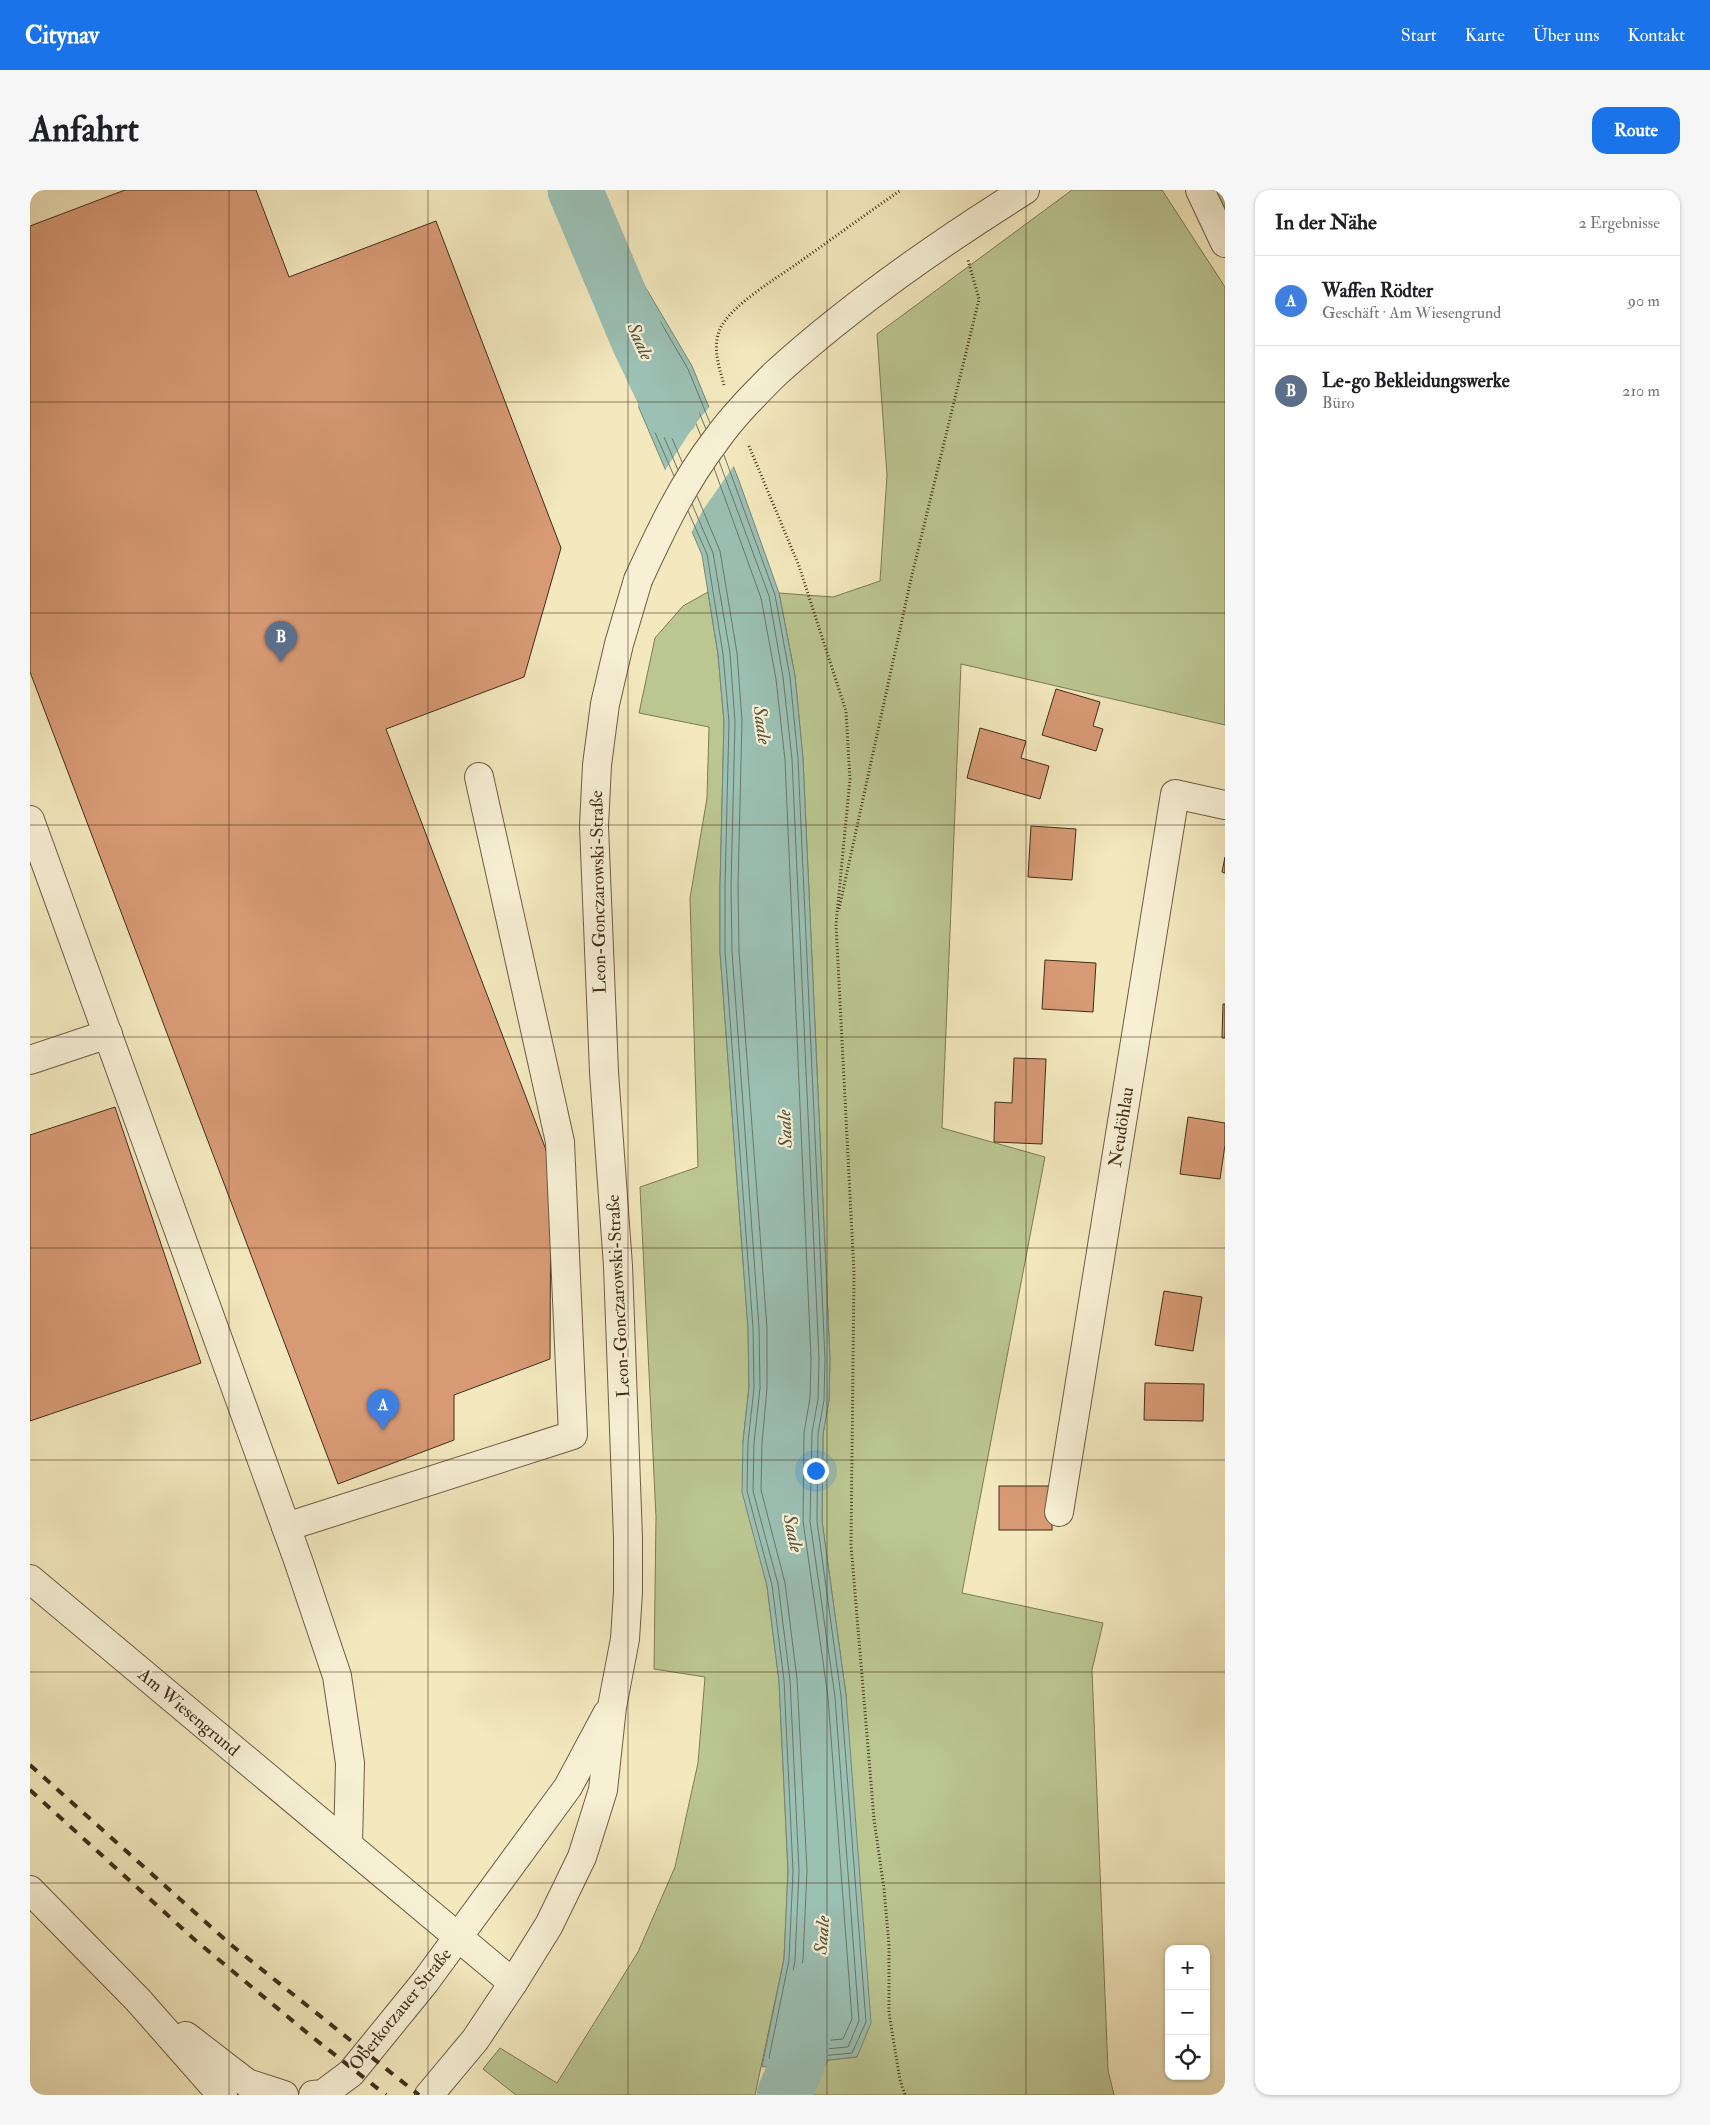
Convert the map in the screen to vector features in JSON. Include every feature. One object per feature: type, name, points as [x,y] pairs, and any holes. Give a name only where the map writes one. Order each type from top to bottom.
[{"type":"street","name":"Leon-Gonczarowski-Straße","points":[[513,1983],[549,1925],[582,1857],[602,1790],[612,1706],[625,1639],[628,1592],[628,1538],[618,1266],[604,1072],[594,826],[597,765],[606,704],[619,644],[638,580],[663,525],[688,481],[716,440],[747,402],[774,374],[868,295],[960,231],[1026,190]]},
{"type":"street","points":[[1200,190],[1225,243]]},
{"type":"street","points":[[286,1527],[574,1435],[560,1142],[479,778]]},
{"type":"street","name":"Neudöhlau","points":[[1059,1512],[1174,794],[1225,805]]},
{"type":"street","points":[[30,820],[298,1560],[337,1676],[350,1763],[348,1845]]},
{"type":"street","points":[[30,1060],[108,1034]]},
{"type":"street","name":"Am Wiesengrund","points":[[30,1579],[458,1935],[513,1983]]},
{"type":"street","name":"Leon-Gonczarowski-Straße","points":[[458,1935],[568,1787],[612,1706]]},
{"type":"street","points":[[30,1890],[138,2000],[212,2084],[224,2095]]},
{"type":"street","name":"Oberkotzauer Straße","points":[[313,2095],[323,2094],[351,2073],[425,1982],[458,1935]]},
{"type":"street","points":[[429,2095],[475,2040],[513,1983]]},
{"type":"street","points":[[138,2000],[247,2083],[284,2095]]},
{"type":"path","points":[[726,390],[716,356],[715,343],[720,328],[728,316],[753,295],[901,190]]},
{"type":"path","points":[[836,924],[911,579],[979,299],[960,231]]},
{"type":"path","points":[[748,444],[799,566],[846,711],[850,779],[836,924],[854,1273],[851,1545],[874,1819],[884,1889],[889,1945],[889,2013],[904,2095]]},
{"type":"green space","points":[[1072,190],[1162,190],[1225,287],[1225,725],[961,664],[942,1128],[1045,1157],[962,1593],[1103,1623],[1092,1670],[1108,2070],[1114,2095],[808,2095],[828,2060],[857,2057],[846,1695],[822,1521],[823,1434],[829,1400],[830,1359],[803,759],[795,676],[779,593],[833,597],[880,581],[887,475],[877,334]]},
{"type":"green space","points":[[1209,190],[1225,190],[1225,226]]},
{"type":"green space","points":[[708,592],[718,654],[724,722],[720,952],[748,1328],[749,1387],[743,1442],[767,1586],[779,1681],[788,1871],[784,1959],[755,2095],[516,2095],[483,2069],[500,2048],[557,2083],[638,1952],[675,1867],[698,1763],[705,1677],[654,1669],[656,1517],[640,1187],[698,1167],[690,898],[707,798],[709,727],[639,713],[655,638],[683,606]]},
{"type":"water","points":[[640,278],[692,366],[738,478],[779,593],[795,676],[803,759],[830,1359],[829,1400],[823,1434],[822,1521],[846,1695],[871,2023],[857,2057],[762,2067],[784,1959],[788,1871],[779,1681],[767,1586],[742,1492],[743,1442],[749,1387],[748,1328],[720,952],[724,722],[718,654],[702,555],[639,408]]},
{"type":"pier","points":[[711,405],[735,464],[703,510],[690,535],[664,472],[695,424]]},
{"type":"building","points":[[125,190],[256,190],[289,277],[436,221],[561,548],[524,677],[386,729],[551,1163],[550,1359],[454,1395],[454,1440],[338,1484],[30,672],[30,226]]},
{"type":"building","points":[[1056,689],[1100,702],[1093,726],[1103,729],[1096,751],[1042,735]]},
{"type":"building","points":[[980,728],[1026,741],[1021,758],[1049,766],[1040,799],[967,778]]},
{"type":"building","points":[[1031,826],[1076,829],[1072,880],[1028,877]]},
{"type":"building","points":[[1225,857],[1225,873],[1222,872]]},
{"type":"building","points":[[1045,960],[1096,963],[1093,1012],[1042,1009]]},
{"type":"building","points":[[1223,1004],[1225,1004],[1225,1038],[1222,1038]]},
{"type":"building","points":[[1014,1058],[1046,1059],[1042,1144],[994,1142],[995,1102],[1012,1103]]},
{"type":"building","points":[[115,1107],[201,1363],[30,1421],[30,1135]]},
{"type":"building","points":[[1188,1117],[1225,1123],[1225,1145],[1220,1179],[1180,1174]]},
{"type":"building","points":[[1164,1291],[1202,1297],[1193,1351],[1155,1345]]},
{"type":"building","points":[[1145,1383],[1204,1384],[1203,1421],[1144,1420]]},
{"type":"building","points":[[999,1486],[1052,1486],[1052,1530],[999,1530]]},
{"type":"waterway","name":"Saale","points":[[575,190],[640,344],[672,411]]},
{"type":"waterway","name":"Saale","points":[[784,2095],[798,2062],[814,1988]]},
{"type":"railway","points":[[30,1765],[230,1944],[419,2095]]},
{"type":"railway","points":[[30,1790],[195,1940],[386,2095]]},
{"type":"place","name":"Le-go Bekleidungswerke","points":[[281,662]]},
{"type":"place","name":"Waffen Rödter","points":[[383,1430]]}]
